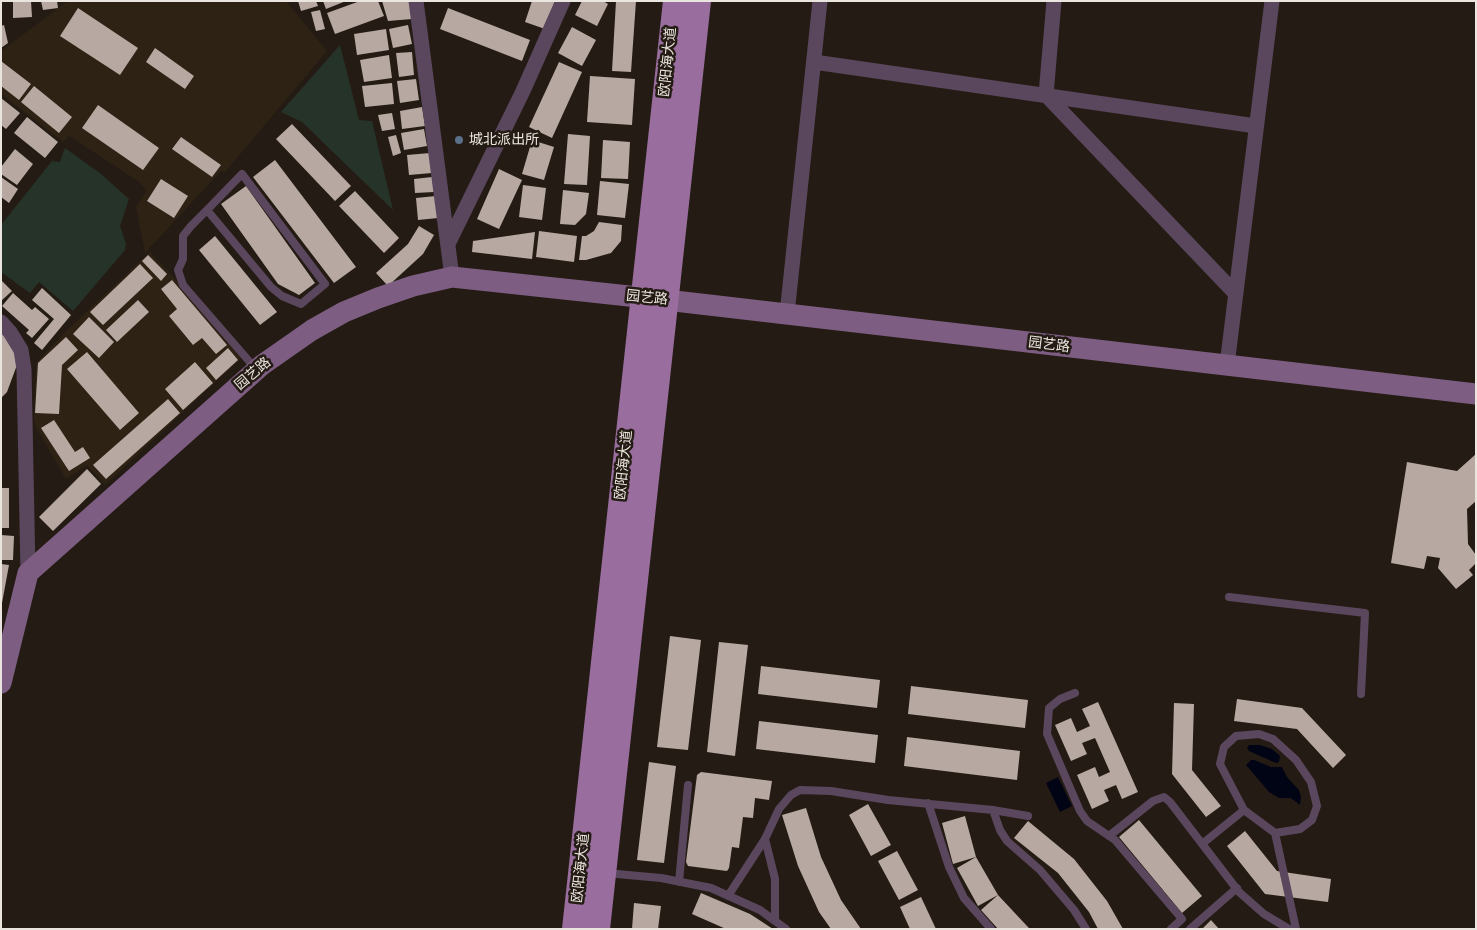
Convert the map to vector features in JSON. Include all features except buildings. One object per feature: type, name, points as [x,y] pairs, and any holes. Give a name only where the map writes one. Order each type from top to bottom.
[{"type":"main road","name":"欧阳海大道","points":[[574,929],[675,1]]},
{"type":"main road","name":"欧阳海大道","points":[[598,929],[698,1]]},
{"type":"street","points":[[416,1],[452,277]]},
{"type":"street","points":[[448,244],[523,91],[562,1]]},
{"type":"street","points":[[787,314],[820,1]]},
{"type":"street","points":[[1054,1],[1046,96],[1236,294]]},
{"type":"street","points":[[1227,365],[1272,1]]},
{"type":"street","points":[[814,62],[1256,126]]},
{"type":"street","name":"园艺路","points":[[28,574],[256,370],[312,330],[344,312],[378,298],[413,286],[452,277],[1476,394]]},
{"type":"street","points":[[1,322],[10,332],[21,350],[24,369],[28,574],[1,683]]},
{"type":"lane","points":[[207,210],[271,287],[282,296],[301,304],[325,284],[242,174],[207,210],[183,236],[183,258],[178,270],[184,285],[256,370]]},
{"type":"lane","points":[[1229,596],[1365,613],[1361,694]]},
{"type":"lane","points":[[1075,693],[1060,699],[1049,708],[1047,734],[1080,811],[1087,821],[1114,840],[1182,919],[1171,929]]},
{"type":"lane","points":[[1276,833],[1300,829],[1312,820],[1317,806],[1311,782],[1296,760],[1273,739],[1258,734],[1236,736],[1224,747],[1220,764],[1244,810],[1276,833],[1296,929]]},
{"type":"lane","points":[[679,882],[688,785]]},
{"type":"lane","points":[[728,896],[765,839],[779,809],[792,795],[800,790],[831,791],[888,800],[993,810],[1028,816]]},
{"type":"lane","points":[[1109,836],[1153,801],[1164,797],[1170,802],[1237,888],[1264,914],[1289,929]]},
{"type":"lane","points":[[928,803],[949,867],[964,898],[992,929]]},
{"type":"lane","points":[[993,810],[1000,830],[1007,841],[1040,870],[1074,910],[1086,929]]},
{"type":"lane","points":[[1202,844],[1244,810]]},
{"type":"lane","points":[[765,839],[775,879],[775,921]]},
{"type":"lane","points":[[604,873],[661,878],[711,888],[760,910],[786,929]]},
{"type":"lane","points":[[1190,929],[1237,888]]},
{"type":"shaded area","points":[[68,1],[286,1],[327,51],[225,172],[221,171],[145,253],[136,206],[147,191],[138,181],[69,136],[63,142],[1,94],[1,51]]},
{"type":"shaded area","points":[[150,252],[241,358],[105,485],[87,465],[66,479],[36,427],[34,418],[36,363],[65,332]]},
{"type":"shaded area","points":[[1249,745],[1260,745],[1272,749],[1280,756],[1279,762],[1276,763],[1249,751],[1247,748]]},
{"type":"shaded area","points":[[1251,760],[1271,767],[1282,767],[1287,777],[1299,790],[1301,797],[1300,805],[1291,798],[1279,798],[1269,792],[1246,765]]},
{"type":"shaded area","points":[[1058,777],[1072,806],[1060,812],[1046,783]]},
{"type":"green space","points":[[340,45],[359,120],[372,121],[393,210],[302,122],[281,112]]},
{"type":"green space","points":[[65,148],[101,174],[129,199],[120,226],[126,244],[125,250],[73,311],[39,282],[30,293],[1,272],[1,225],[52,161],[60,162]]},
{"type":"place","name":"城北派出所","points":[[459,140]]}]
